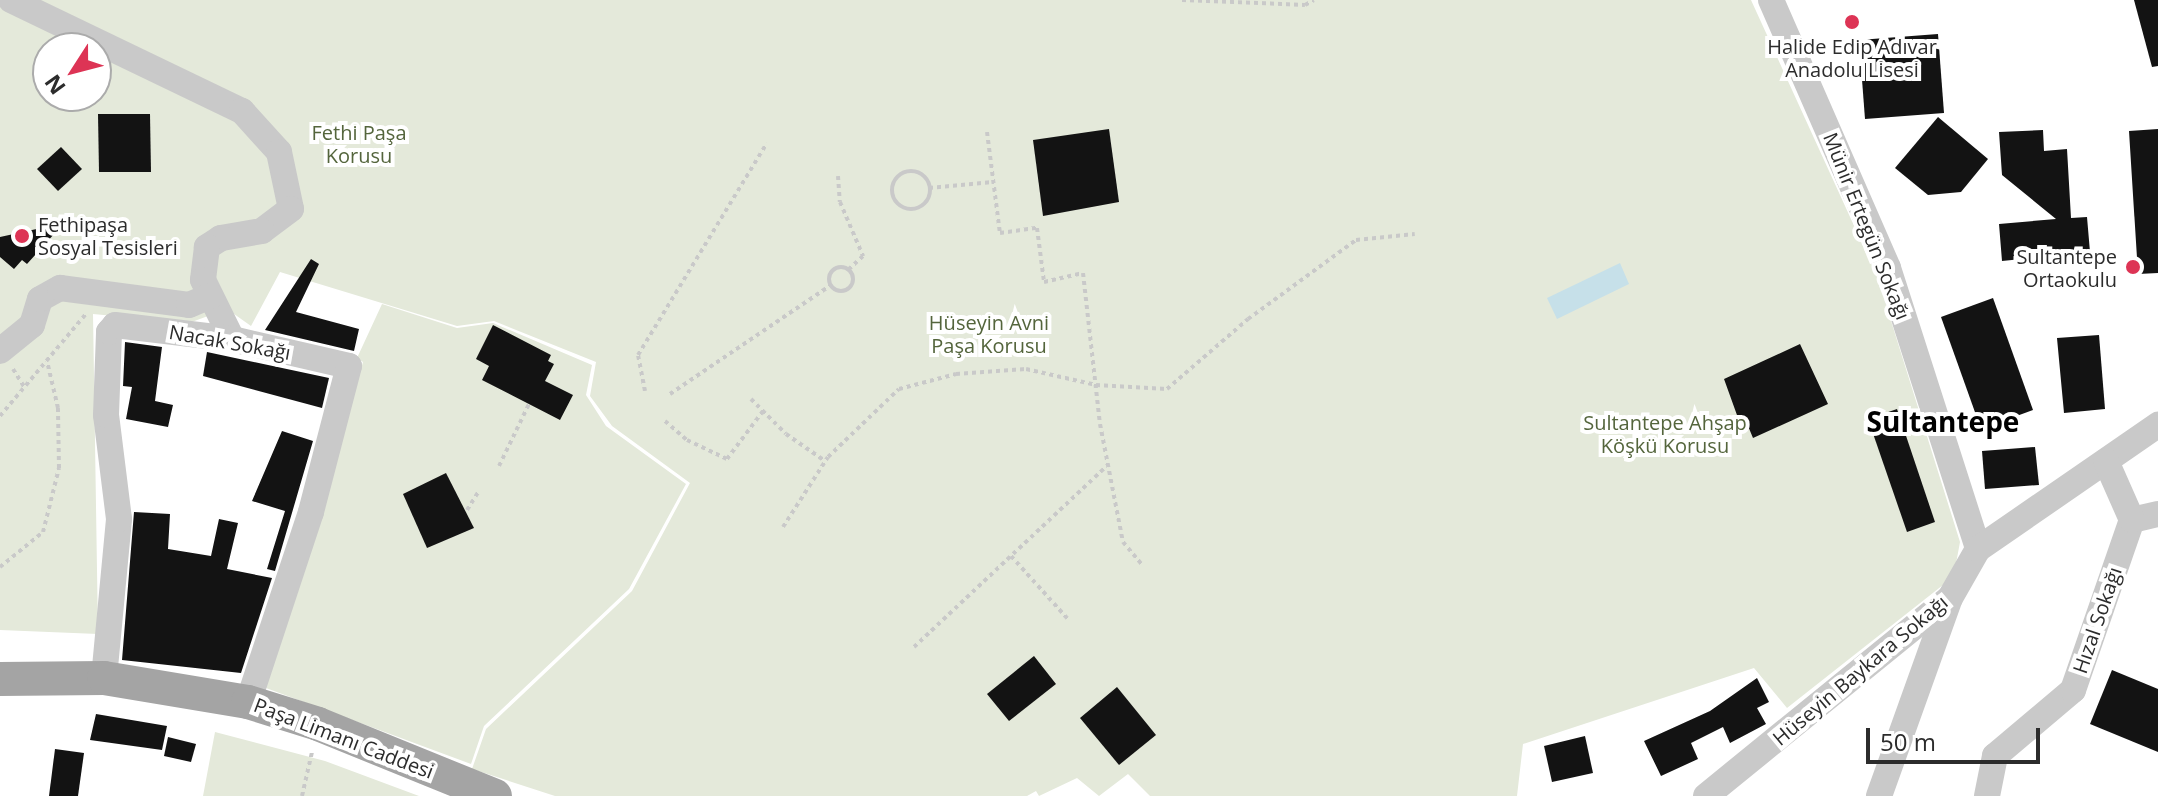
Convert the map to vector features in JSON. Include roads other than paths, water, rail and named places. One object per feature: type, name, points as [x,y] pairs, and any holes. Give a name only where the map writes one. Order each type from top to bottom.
[{"type":"main road","name":"Paşa Limanı Caddesi","points":[[0,679],[104,678],[248,702],[318,724],[495,796]]},
{"type":"street","points":[[11,0],[242,111],[279,152],[291,209],[262,231],[221,238],[207,247],[203,280],[232,339]]},
{"type":"street","name":"Münir Ertegün Sokağı","points":[[1771,0],[1888,268],[1978,549]]},
{"type":"street","points":[[0,351],[32,325],[40,299],[60,288],[189,305],[210,296]]},
{"type":"street","name":"Nacak Sokağı","points":[[104,678],[119,519],[106,415],[109,332],[115,325],[232,339],[349,366],[311,512],[248,702]]},
{"type":"street","name":"Hüseyin Baykara Sokağı","points":[[1706,796],[1950,598],[1978,549],[2158,425]]},
{"type":"street","points":[[2106,461],[2132,520],[2158,514]]},
{"type":"street","name":"Hızal Sokağı","points":[[1987,796],[1995,756],[2073,690],[2132,520]]},
{"type":"street","points":[[1879,796],[1950,598]]},
{"type":"water","points":[[1620,263],[1629,284],[1557,319],[1547,298]]},
{"type":"place","name":"Halide Edip Adıvar Anadolu Lisesi","points":[[1852,22]]},
{"type":"place","name":"Fethipaşa Sosyal Tesisleri","points":[[22,236]]},
{"type":"place","name":"Sultantepe Ortaokulu","points":[[2133,267]]},
{"type":"district","name":"Sultantepe","points":[[1943,421]]},
{"type":"park label","name":"Fethi Paşa Korusu","points":[[359,144]]},
{"type":"park label","name":"Hüseyin Avni Paşa Korusu","points":[[989,334]]},
{"type":"park label","name":"Sultantepe Ahşap Köşkü Korusu","points":[[1665,434]]}]
